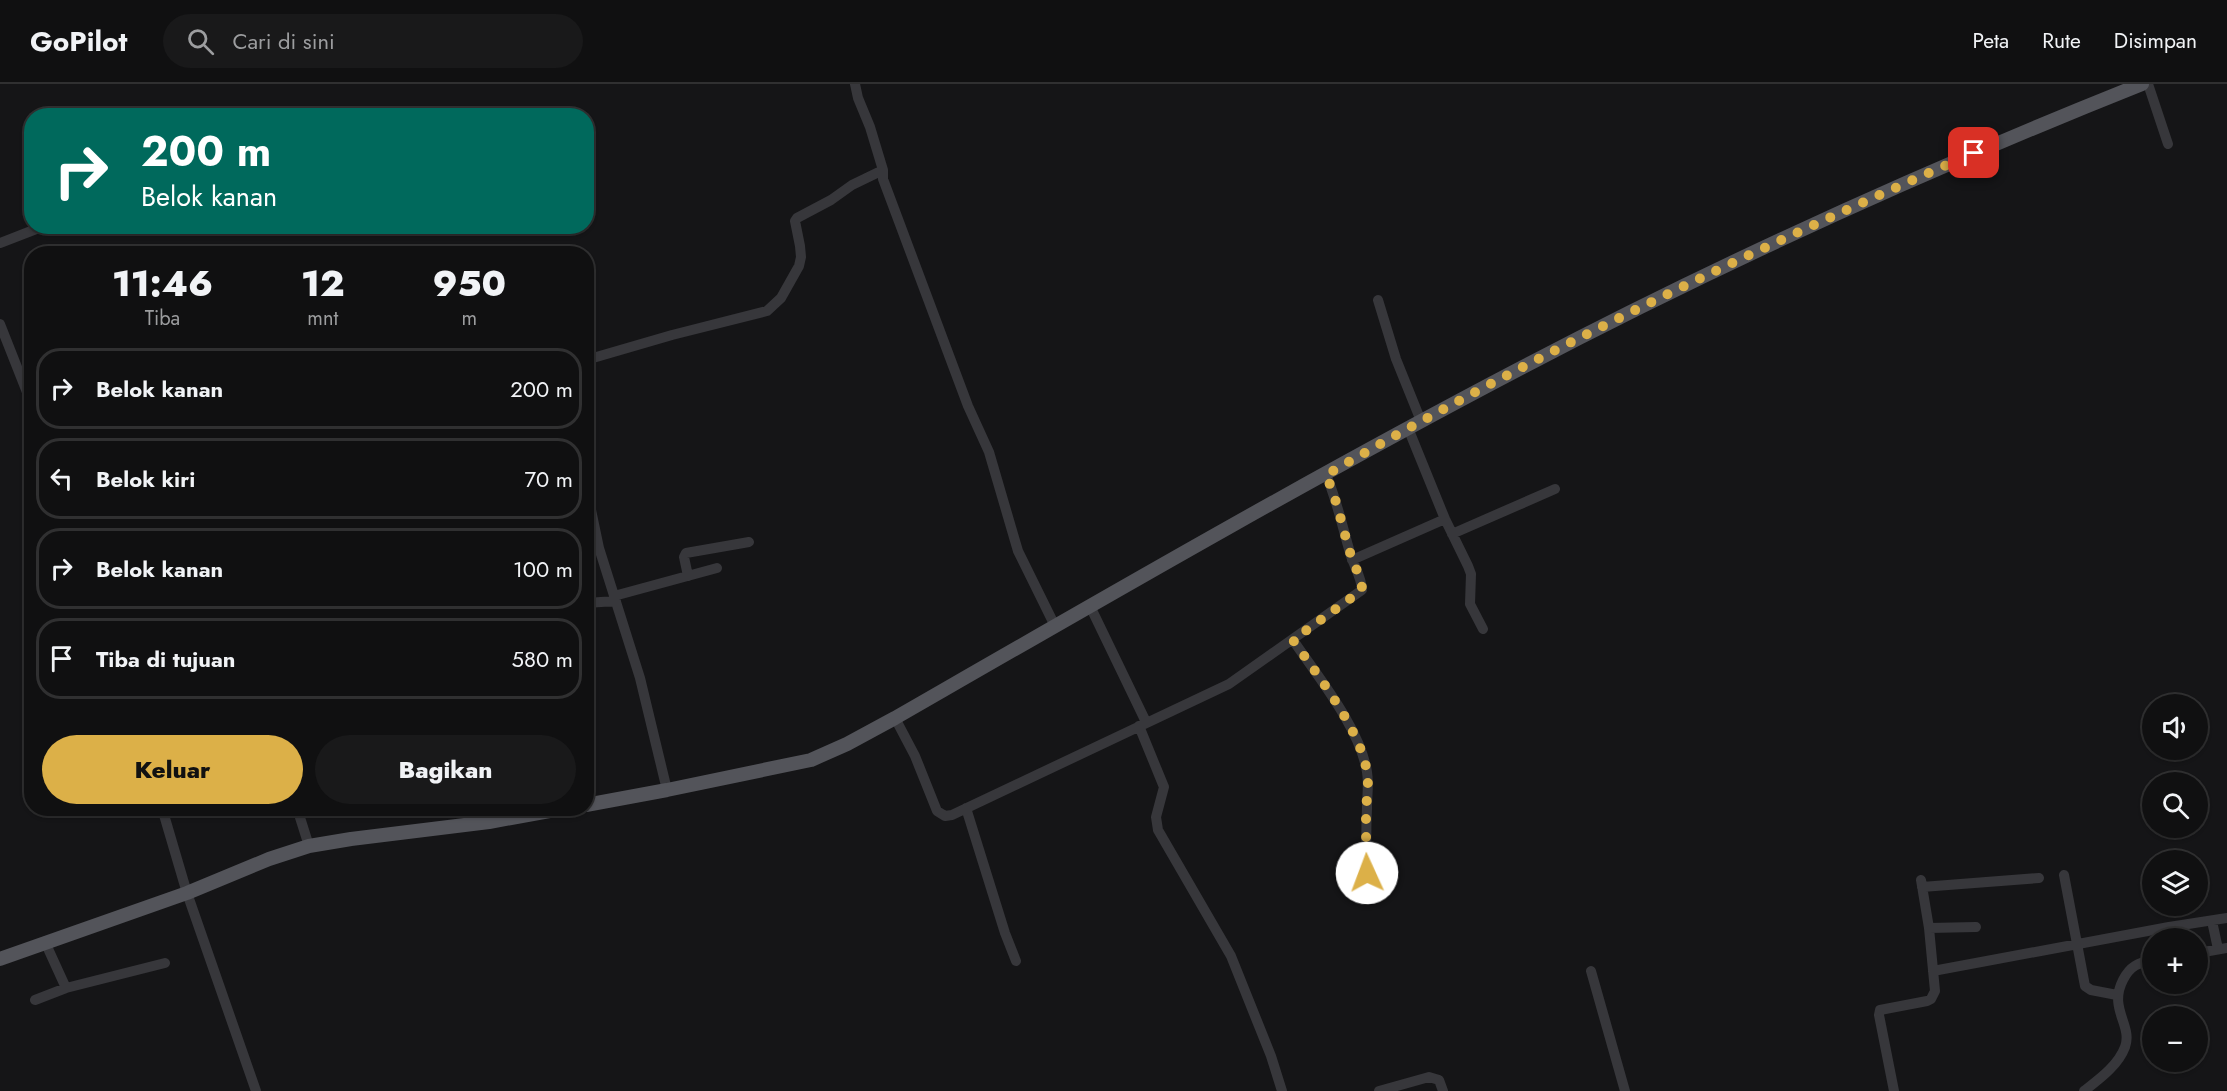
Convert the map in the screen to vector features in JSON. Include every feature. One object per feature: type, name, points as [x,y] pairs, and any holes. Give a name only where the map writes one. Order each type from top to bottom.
[{"type":"main road","points":[[594,804],[810,760],[847,744],[1408,428],[1528,364],[1775,243],[2115,89],[2142,84]]},
{"type":"main road","points":[[0,958],[187,893],[269,859],[309,846],[522,816]]},
{"type":"street","points":[[855,84],[883,170],[883,179],[989,452],[1018,550],[1055,626]]},
{"type":"street","points":[[2148,84],[2168,144]]},
{"type":"street","points":[[594,358],[767,311],[781,298],[799,266],[801,257],[795,221],[797,218],[831,200],[852,185],[883,170]]},
{"type":"street","points":[[0,243],[24,234]]},
{"type":"street","points":[[1378,300],[1396,358],[1421,421]]},
{"type":"street","points":[[0,324],[24,385]]},
{"type":"street","points":[[1408,428],[1445,519],[1471,574],[1470,604],[1483,629]]},
{"type":"street","points":[[895,718],[915,756],[937,811],[945,816],[1229,684],[1362,590],[1338,504],[1326,475]]},
{"type":"street","points":[[1452,534],[1555,489]]},
{"type":"street","points":[[1352,560],[1445,519]]},
{"type":"street","points":[[594,524],[599,548],[639,678],[667,790]]},
{"type":"street","points":[[688,576],[684,557],[686,553],[749,543]]},
{"type":"street","points":[[594,549],[599,548]]},
{"type":"street","points":[[594,602],[615,598],[717,568]]},
{"type":"street","points":[[1090,606],[1142,724],[1164,787],[1156,817],[1158,830],[1232,956],[1271,1056],[1282,1091]]},
{"type":"street","points":[[1293,640],[1345,719],[1364,758],[1368,785],[1367,873]]},
{"type":"street","points":[[966,808],[1016,961]]},
{"type":"street","points":[[164,816],[187,893],[256,1091]]},
{"type":"street","points":[[300,816],[309,846]]},
{"type":"street","points":[[2064,875],[2085,986],[2091,990],[2117,995]]},
{"type":"street","points":[[1894,1091],[1879,1013],[1882,1009],[1928,1001],[1935,992],[1922,883],[2039,878]]},
{"type":"street","points":[[1933,971],[2227,918]]},
{"type":"street","points":[[2208,951],[2223,949],[2212,921]]},
{"type":"street","points":[[1929,928],[1976,927]]},
{"type":"street","points":[[45,942],[66,988]]},
{"type":"street","points":[[35,1000],[66,988],[165,963]]},
{"type":"street","points":[[2084,1091],[2108,1071],[2124,1049],[2126,1038],[2117,1007],[2117,995],[2123,979],[2133,966],[2142,963]]},
{"type":"street","points":[[1591,971],[1625,1091]]},
{"type":"street","points":[[1379,1091],[1429,1077],[1439,1080],[1443,1091]]},
{"type":"route","points":[[1367,873],[1368,785],[1364,758],[1345,719],[1293,640],[1362,590],[1341,514],[1326,475],[1528,364],[1775,243],[1974,153]]}]
